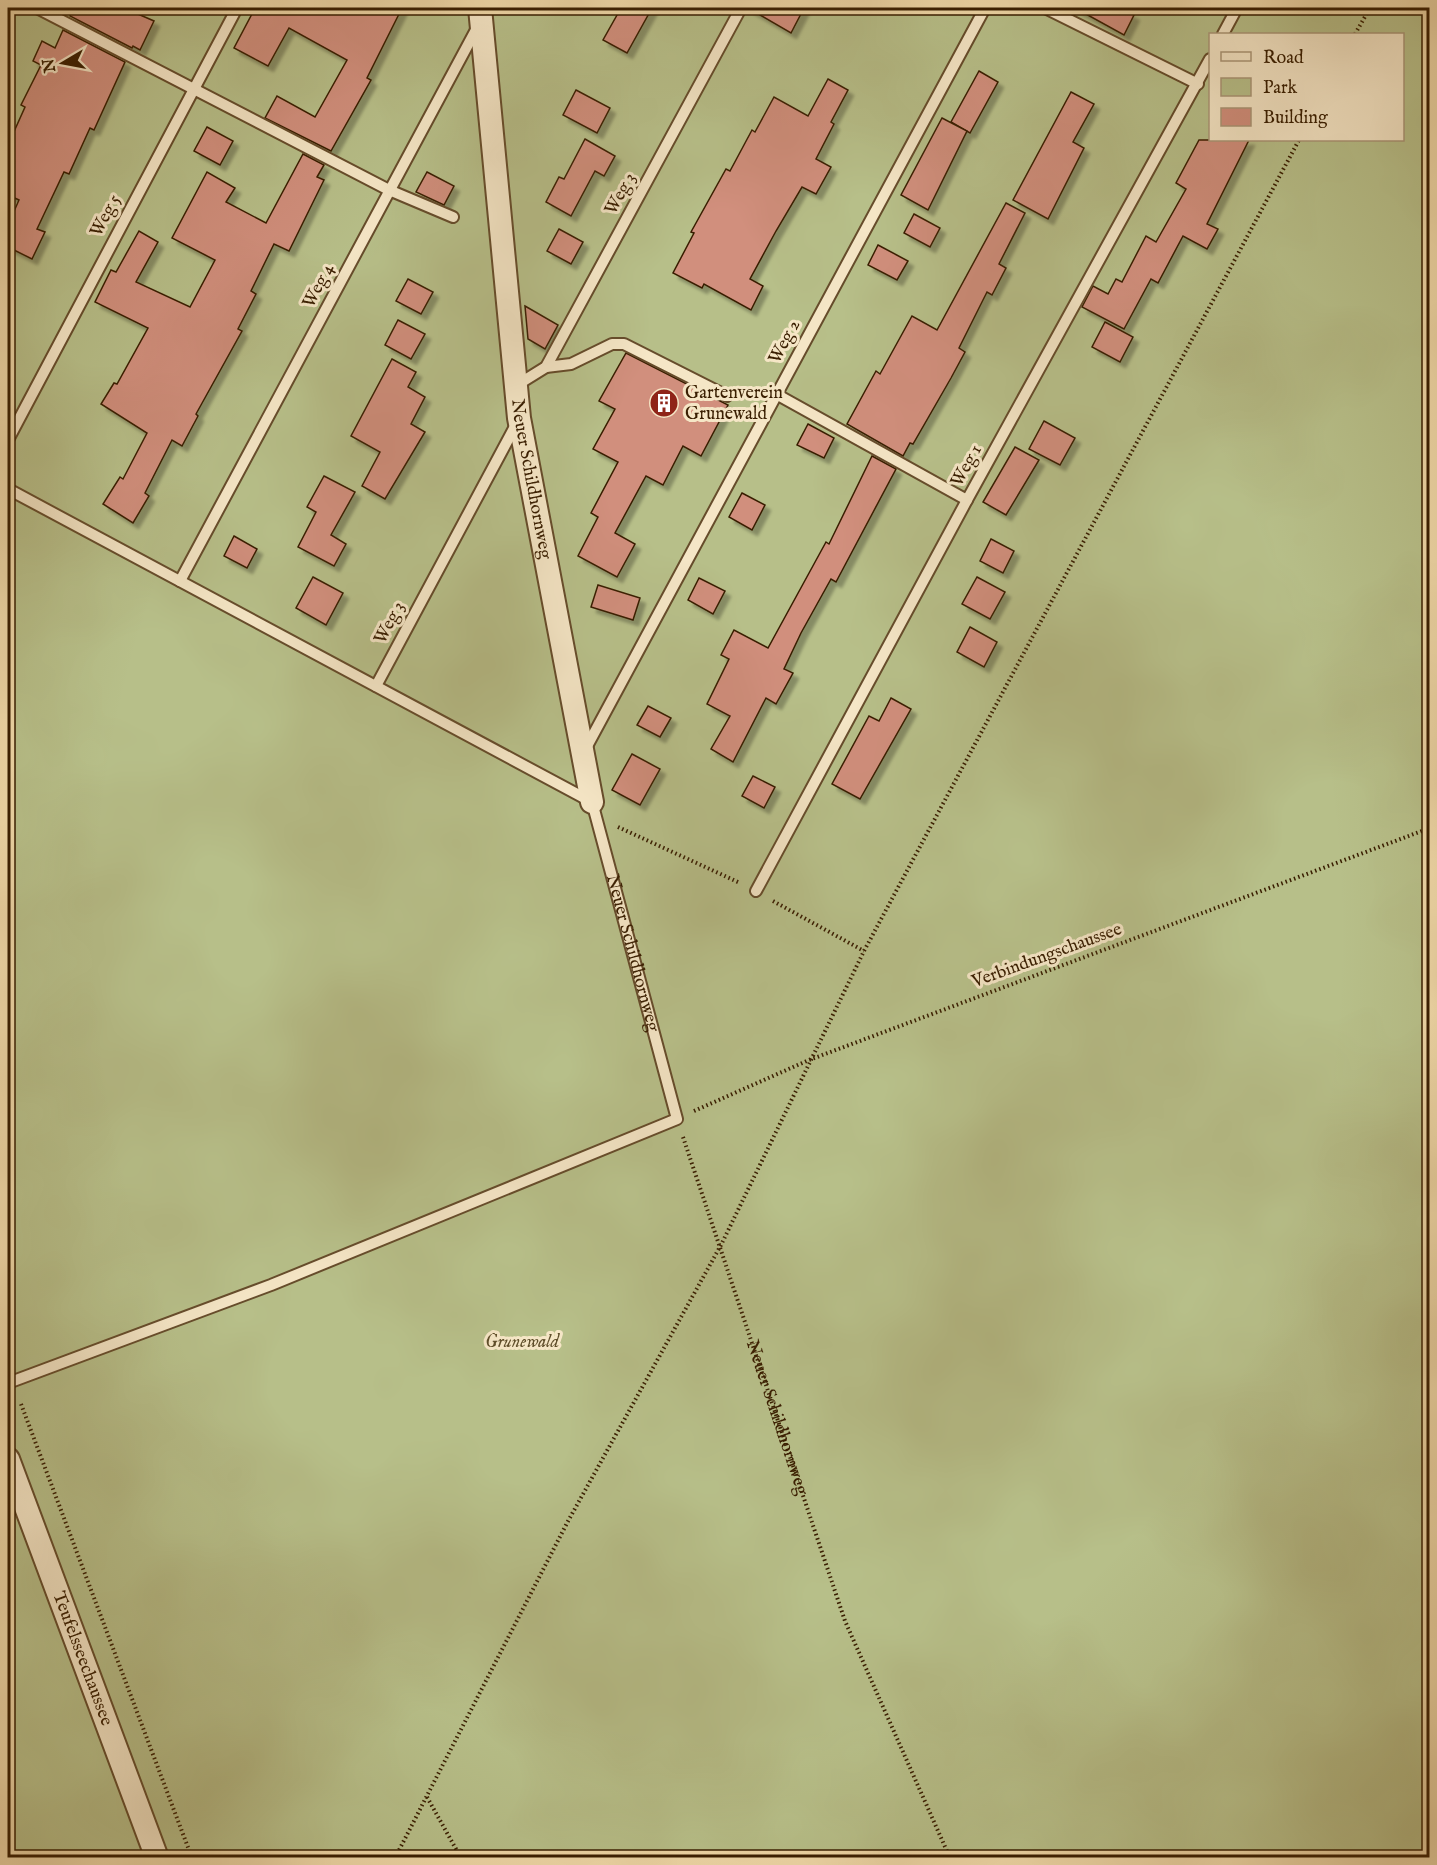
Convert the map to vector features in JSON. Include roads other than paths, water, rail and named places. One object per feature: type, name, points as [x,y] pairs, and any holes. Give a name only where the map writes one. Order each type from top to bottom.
[{"type":"street","name":"Neuer Schildhornweg","points":[[483,11],[519,418],[592,802]]},
{"type":"street","name":"Teufelsseechaussee","points":[[8,1459],[157,1857]]},
{"type":"lane","points":[[37,8],[191,90],[389,190],[453,217]]},
{"type":"lane","name":"Weg 5","points":[[8,441],[191,90],[237,8]]},
{"type":"lane","name":"Weg 3","points":[[517,385],[546,367],[741,8]]},
{"type":"lane","name":"Weg 2","points":[[582,756],[985,8]]},
{"type":"lane","points":[[1045,8],[1198,84]]},
{"type":"lane","points":[[1224,33],[1237,8]]},
{"type":"lane","name":"Weg 4","points":[[180,581],[483,11]]},
{"type":"lane","name":"Weg 1","points":[[756,891],[967,500],[1209,61]]},
{"type":"lane","points":[[546,367],[571,364],[612,344],[624,344],[727,396]]},
{"type":"lane","points":[[776,394],[967,500]]},
{"type":"lane","name":"Weg 3","points":[[376,686],[519,418]]},
{"type":"lane","points":[[8,489],[592,802]]},
{"type":"lane","name":"Neuer Schildhornweg","points":[[8,1383],[271,1285],[677,1119],[592,802]]},
{"type":"place","name":"Gartenverein Grunewald","points":[[664,403]]},
{"type":"park label","name":"Grunewald","points":[[522,1342]]}]
